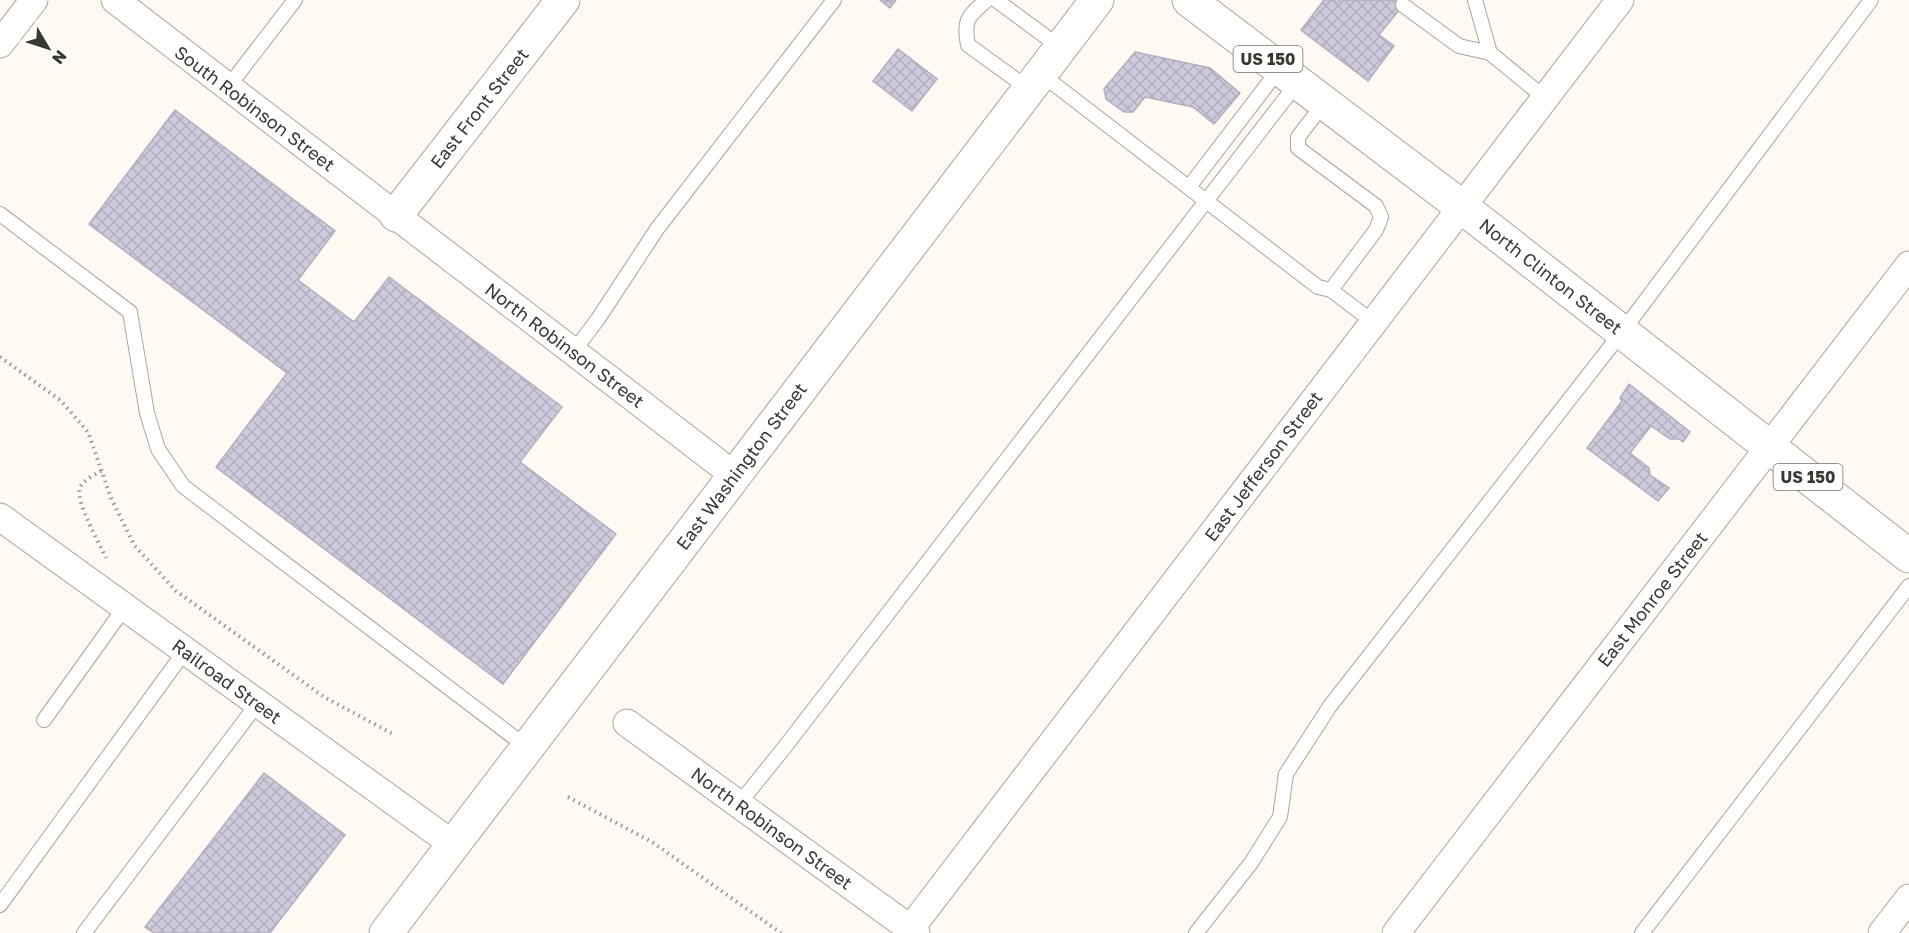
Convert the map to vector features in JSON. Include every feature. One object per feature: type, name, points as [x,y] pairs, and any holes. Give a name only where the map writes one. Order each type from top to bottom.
[{"type":"main road","name":"East Front Street","points":[[396,215],[563,0]]},
{"type":"main road","name":"East Washington Street","points":[[387,933],[1097,0]]},
{"type":"main road","name":"North Clinton Street","points":[[1190,0],[1462,207],[1909,556]]},
{"type":"street","points":[[0,44],[34,0]]},
{"type":"street","name":"South Robinson Street","points":[[115,0],[396,215]]},
{"type":"street","name":"East Jefferson Street","points":[[911,932],[1620,0]]},
{"type":"street","name":"North Robinson Street","points":[[396,215],[734,475]]},
{"type":"street","name":"East Monroe Street","points":[[1396,933],[1909,265]]},
{"type":"street","name":"Railroad Street","points":[[0,517],[454,845]]},
{"type":"street","name":"North Robinson Street","points":[[627,723],[911,932]]},
{"type":"street","points":[[1882,933],[1909,898]]},
{"type":"lane","points":[[228,87],[295,0]]},
{"type":"lane","points":[[573,352],[598,319],[657,229],[834,0]]},
{"type":"lane","points":[[987,0],[969,16],[965,30],[968,45],[1035,81],[1190,187],[1318,287],[1331,290],[1373,322]]},
{"type":"lane","points":[[996,0],[1060,48]]},
{"type":"lane","points":[[1475,0],[1491,53]]},
{"type":"lane","points":[[1196,933],[1251,863],[1280,817],[1286,774],[1330,706],[1622,332],[1871,0]]},
{"type":"lane","points":[[1403,5],[1459,46],[1491,53],[1545,98]]},
{"type":"lane","points":[[1190,187],[1289,75]]},
{"type":"lane","points":[[738,805],[1207,200],[1289,75]]},
{"type":"lane","points":[[1325,102],[1298,137],[1298,148],[1376,206],[1381,217],[1376,230],[1331,290]]},
{"type":"lane","points":[[0,214],[130,312],[147,413],[158,449],[183,486],[528,748]]},
{"type":"lane","points":[[1642,933],[1909,586]]},
{"type":"lane","points":[[44,720],[125,607]]},
{"type":"lane","points":[[0,905],[185,651]]},
{"type":"lane","points":[[84,933],[258,703]]},
{"type":"path","points":[[0,357],[60,400],[88,432],[111,498],[134,545],[177,591],[324,697],[393,734]]},
{"type":"path","points":[[101,471],[84,481],[79,489],[80,502],[109,564]]},
{"type":"path","points":[[568,797],[652,842],[781,933]]},
{"type":"building","points":[[880,0],[896,0],[890,8]]},
{"type":"building","points":[[1324,0],[1337,2],[1339,0],[1407,0],[1379,35],[1394,46],[1368,81],[1301,30]]},
{"type":"building","points":[[898,49],[937,79],[912,111],[873,81]]},
{"type":"building","points":[[1135,52],[1210,68],[1240,93],[1214,124],[1193,107],[1145,97],[1133,112],[1124,112],[1106,99],[1104,89]]},
{"type":"building","points":[[175,110],[335,231],[298,280],[354,322],[389,277],[562,407],[520,462],[616,534],[503,684],[216,467],[287,373],[89,224]]},
{"type":"building","points":[[1629,384],[1690,432],[1683,442],[1679,439],[1670,439],[1651,426],[1630,453],[1649,468],[1650,475],[1669,488],[1658,501],[1587,448],[1622,401],[1620,398]]},
{"type":"building","points":[[264,773],[345,835],[270,933],[154,933],[145,927]]}]
